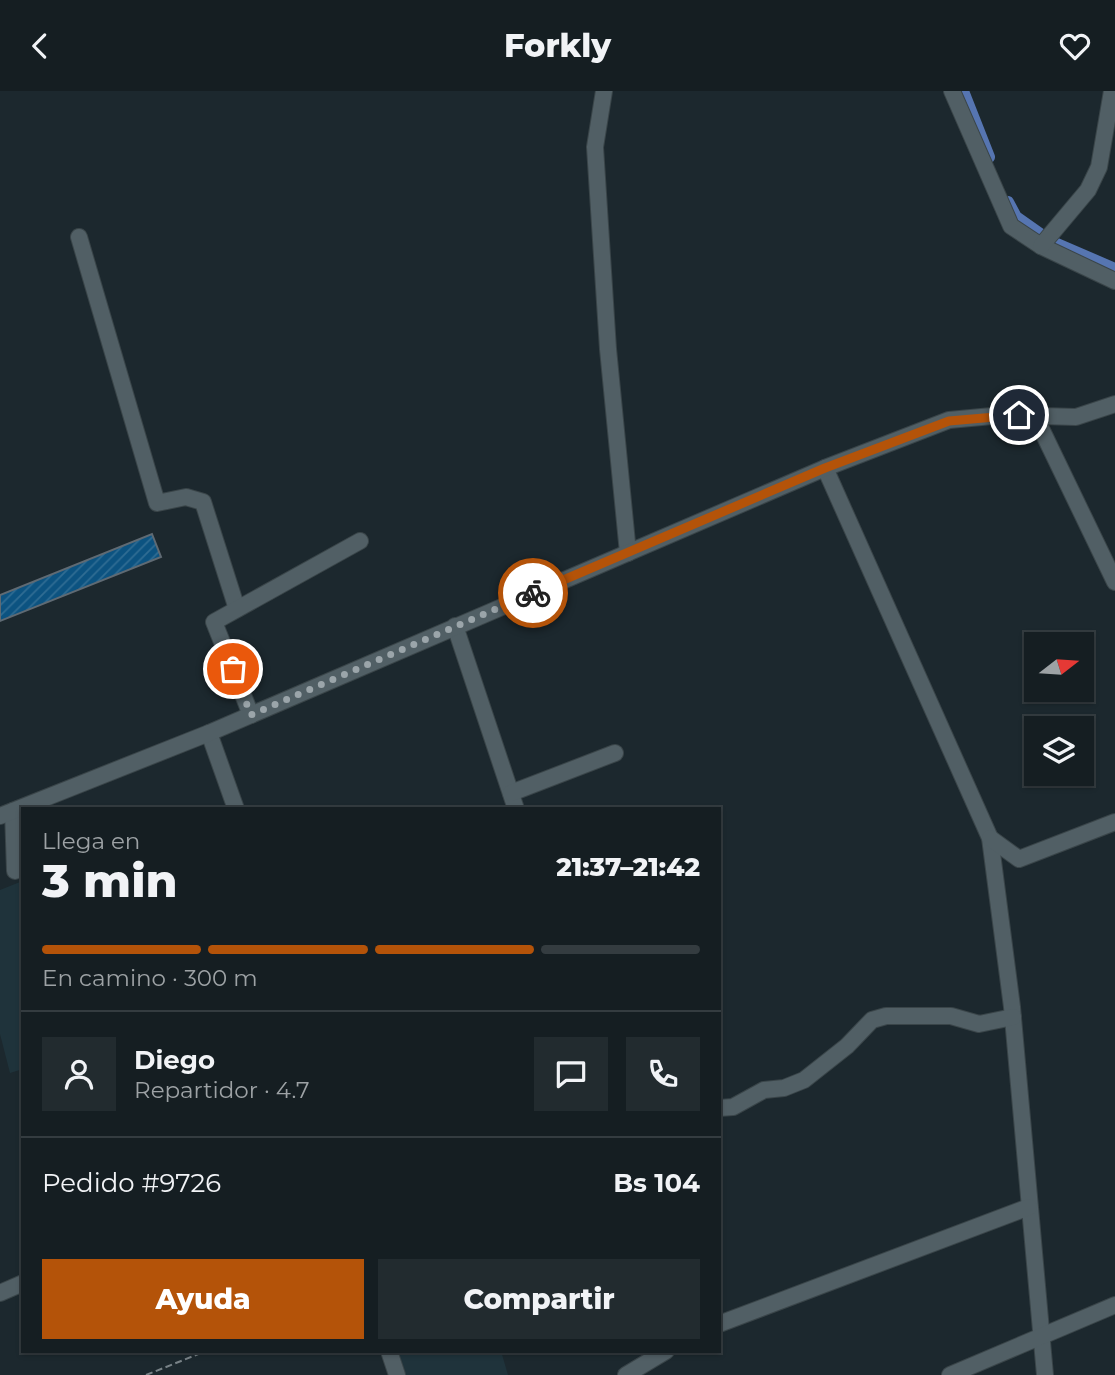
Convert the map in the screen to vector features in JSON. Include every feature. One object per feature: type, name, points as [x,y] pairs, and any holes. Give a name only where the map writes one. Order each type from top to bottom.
[{"type":"street","points":[[604,91],[595,146],[608,349],[628,552]]},
{"type":"street","points":[[953,91],[1012,226],[1041,245],[1115,281]]},
{"type":"street","points":[[1041,245],[1051,230],[1088,190],[1099,167],[1112,91]]},
{"type":"street","points":[[79,236],[157,503],[186,498],[203,502],[237,609]]},
{"type":"street","points":[[24,807],[209,733],[825,468],[949,421],[1034,414],[1076,417],[1115,404]]},
{"type":"street","points":[[1034,414],[1115,582]]},
{"type":"street","points":[[825,468],[990,838],[1013,1017],[1045,1375]]},
{"type":"street","points":[[251,715],[215,622],[360,541]]},
{"type":"street","points":[[455,626],[513,801],[615,753]]},
{"type":"street","points":[[209,733],[235,807]]},
{"type":"street","points":[[6,814],[15,871]]},
{"type":"street","points":[[990,838],[1019,859],[1115,822]]},
{"type":"street","points":[[721,1108],[733,1107],[764,1090],[784,1088],[804,1080],[873,1020],[886,1016],[951,1016],[979,1024],[1013,1017]]},
{"type":"street","points":[[721,1323],[1029,1207]]},
{"type":"street","points":[[0,1293],[21,1284]]},
{"type":"street","points":[[950,1375],[1115,1305]]},
{"type":"street","points":[[390,1353],[397,1375]]},
{"type":"street","points":[[626,1375],[663,1353]]},
{"type":"path","points":[[146,1375],[201,1353]]},
{"type":"shaded area","points":[[20,882],[21,1070],[10,1073],[0,1034],[0,890]]},
{"type":"shaded area","points":[[502,1353],[508,1375],[405,1375],[398,1354]]},
{"type":"building","points":[[152,534],[161,557],[0,621],[0,595]]},
{"type":"waterway","points":[[963,91],[989,157]]},
{"type":"waterway","points":[[1008,202],[1016,217],[1050,241],[1115,269]]},
{"type":"way so far","points":[[233,669],[251,715],[533,593]]},
{"type":"route","points":[[533,593],[825,468],[949,421],[1019,415]]}]
